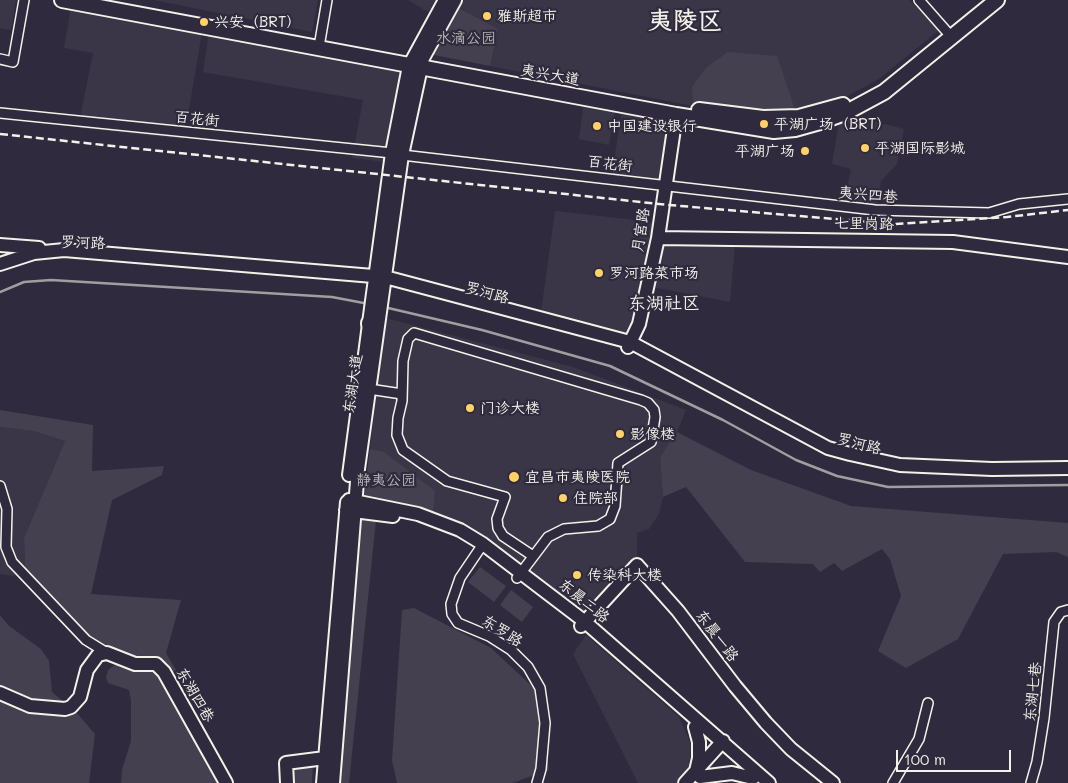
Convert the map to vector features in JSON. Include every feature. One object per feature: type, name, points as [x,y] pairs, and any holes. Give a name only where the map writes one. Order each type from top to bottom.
[{"type":"main road","name":"夷兴大道","points":[[62,0],[686,108],[764,118],[799,116],[843,105],[881,87],[986,0]]},
{"type":"main road","name":"夷兴大道","points":[[109,0],[676,114],[774,130],[795,129],[845,113],[884,92],[997,0]]},
{"type":"main road","name":"东湖大道","points":[[333,783],[351,505],[352,446],[380,279],[397,154],[416,62],[445,0]]},
{"type":"main road","name":"东湖大道","points":[[416,62],[456,0]]},
{"type":"main road","name":"月宫路","points":[[629,345],[638,324],[658,238],[664,185],[676,114]]},
{"type":"main road","name":"七里岗路","points":[[658,238],[953,242],[1068,257]]},
{"type":"main road","name":"罗河路","points":[[0,245],[380,279],[629,345],[828,454],[845,460],[901,471],[938,467],[992,469],[1068,468]]},
{"type":"main road","name":"罗河路","points":[[0,264],[34,253],[64,250]]},
{"type":"main road","name":"罗河路","points":[[0,271],[21,263],[66,257],[380,279]]},
{"type":"main road","name":"东湖大道","points":[[323,783],[351,505],[369,389],[372,324]]},
{"type":"main road","name":"东晨二路","points":[[351,505],[417,522],[481,548],[520,575],[582,624],[723,746],[769,783]]},
{"type":"main road","name":"东晨一路","points":[[582,624],[637,565],[678,611],[735,686],[766,723],[791,749],[833,783]]},
{"type":"main road","name":"东晨二路","points":[[582,624],[695,727],[723,746],[756,780]]},
{"type":"main road","points":[[0,693],[30,706],[65,709],[71,707],[80,697],[87,670],[93,659],[98,655],[107,653]]},
{"type":"main road","name":"东湖四巷","points":[[107,653],[135,664],[150,663],[161,668],[226,783]]},
{"type":"main road","points":[[695,727],[699,742],[697,777]]},
{"type":"main road","points":[[697,777],[723,746]]},
{"type":"main road","points":[[287,783],[286,763],[325,758]]},
{"type":"main road","points":[[685,783],[697,777],[732,773],[756,780]]},
{"type":"street","points":[[0,59],[12,62],[24,0]]},
{"type":"street","points":[[320,41],[328,0]]},
{"type":"street","points":[[919,0],[948,32]]},
{"type":"street","name":"百花街","points":[[0,113],[397,154],[664,185]]},
{"type":"street","name":"夷兴四巷","points":[[664,185],[866,209],[925,213],[989,213],[1019,204],[1068,199]]},
{"type":"street","points":[[520,575],[548,537],[556,531],[570,527],[598,526],[610,519],[615,506],[618,463],[651,442],[655,418],[651,406],[641,400],[414,334],[408,340],[403,362],[402,394],[397,435],[403,450],[447,481],[505,497],[498,520],[498,528],[502,536],[533,556]]},
{"type":"street","points":[[369,389],[402,394]]},
{"type":"street","points":[[0,486],[7,509],[6,547],[12,562],[86,640],[107,653]]},
{"type":"street","name":"东罗路","points":[[481,548],[460,578],[451,604],[452,614],[458,623],[489,636],[511,650],[528,667],[540,688],[545,723],[541,769],[537,783]]},
{"type":"street","name":"东湖七巷","points":[[1031,783],[1037,762],[1044,718],[1054,622],[1061,612],[1068,610]]},
{"type":"street","points":[[893,783],[919,739],[928,703]]},
{"type":"shaded area","points":[[0,0],[16,0],[11,30],[0,28]]},
{"type":"shaded area","points":[[154,0],[318,0],[312,32]]},
{"type":"shaded area","points":[[408,0],[435,0],[428,12]]},
{"type":"shaded area","points":[[461,0],[909,0],[939,30],[879,79],[844,98],[796,113],[693,87],[693,106],[490,66],[498,29],[457,7]]},
{"type":"shaded area","points":[[71,7],[202,32],[184,139],[78,128],[93,53],[64,48]]},
{"type":"shaded area","points":[[209,32],[403,68],[385,162],[352,158],[363,100],[203,72]]},
{"type":"shaded area","points":[[584,101],[616,107],[609,145],[579,139]]},
{"type":"shaded area","points":[[622,109],[668,118],[658,180],[612,175]]},
{"type":"shaded area","points":[[854,116],[904,129],[897,164],[881,181],[877,207],[844,202],[851,169],[832,164],[839,123]]},
{"type":"shaded area","name":"罗河路菜市场","points":[[555,211],[653,222],[632,321],[625,333],[541,312]]},
{"type":"shaded area","points":[[663,242],[735,244],[730,302],[653,287]]},
{"type":"shaded area","name":"宜昌市夷陵医院","points":[[386,318],[573,367],[686,410],[677,432],[660,457],[663,497],[659,514],[649,529],[637,533],[637,559],[583,614],[479,533],[441,514],[409,505],[364,497]]},
{"type":"shaded area","points":[[0,427],[33,431],[65,441],[24,538],[25,568],[13,576],[0,574]]},
{"type":"shaded area","points":[[586,635],[679,717],[691,745],[689,768],[676,783],[638,783],[573,654]]},
{"type":"green space","name":"水滴公园","points":[[457,7],[498,29],[490,66],[429,54]]},
{"type":"green space","points":[[728,52],[777,56],[796,113],[759,113],[693,106],[692,87],[707,67]]},
{"type":"green space","points":[[0,410],[93,425],[92,471],[164,466],[162,475],[112,500],[91,594],[181,600],[166,653],[176,670],[160,679],[220,783],[121,783],[122,770],[131,741],[131,700],[129,690],[108,683],[106,677],[108,670],[120,661],[88,636],[25,568],[24,538],[65,441],[33,431],[0,427]]},
{"type":"green space","points":[[677,432],[751,470],[851,506],[1068,523],[1068,557],[1056,552],[1003,554],[958,639],[906,668],[878,651],[901,596],[890,559],[882,549],[842,571],[834,563],[820,572],[813,564],[745,562],[686,487],[663,497],[660,457]]},
{"type":"green space","name":"静夷公园","points":[[370,449],[384,452],[435,491],[433,512],[364,497]]},
{"type":"green space","points":[[361,518],[376,520],[349,783],[339,783]]},
{"type":"green space","points":[[480,567],[506,586],[494,602],[468,582]]},
{"type":"green space","points":[[511,590],[533,607],[522,622],[500,605]]},
{"type":"green space","points":[[414,608],[491,648],[536,690],[549,770],[512,783],[397,783],[392,760],[402,610]]},
{"type":"green space","points":[[0,615],[9,626],[41,649],[49,661],[52,692],[77,713],[95,734],[89,783],[0,783]]},
{"type":"green space","points":[[313,766],[312,783],[293,783],[293,770]]},
{"type":"waterway","points":[[0,292],[24,282],[51,280],[332,297],[369,304]]},
{"type":"waterway","points":[[384,307],[482,330],[610,366],[723,420],[796,460],[837,476],[888,487],[1068,485]]},
{"type":"railway","points":[[0,134],[669,205],[894,224],[1007,217],[1068,210]]},
{"type":"place","name":"雅斯超市","points":[[487,16]]},
{"type":"place","name":"兴安（BRT）","points":[[204,22]]},
{"type":"place","name":"平湖广场（BRT）","points":[[764,124]]},
{"type":"place","name":"中国建设银行","points":[[597,126]]},
{"type":"place","name":"平湖国际影城","points":[[865,148]]},
{"type":"place","name":"平湖广场","points":[[805,151]]},
{"type":"place","name":"罗河路菜市场","points":[[599,273]]},
{"type":"place","name":"门诊大楼","points":[[470,408]]},
{"type":"place","name":"影像楼","points":[[620,434]]},
{"type":"place","name":"宜昌市夷陵医院","points":[[514,477]]},
{"type":"place","name":"住院部","points":[[563,498]]},
{"type":"place","name":"传染科大楼","points":[[577,575]]},
{"type":"district","name":"夷陵区","points":[[685,21]]},
{"type":"district","name":"东湖社区","points":[[664,303]]}]
